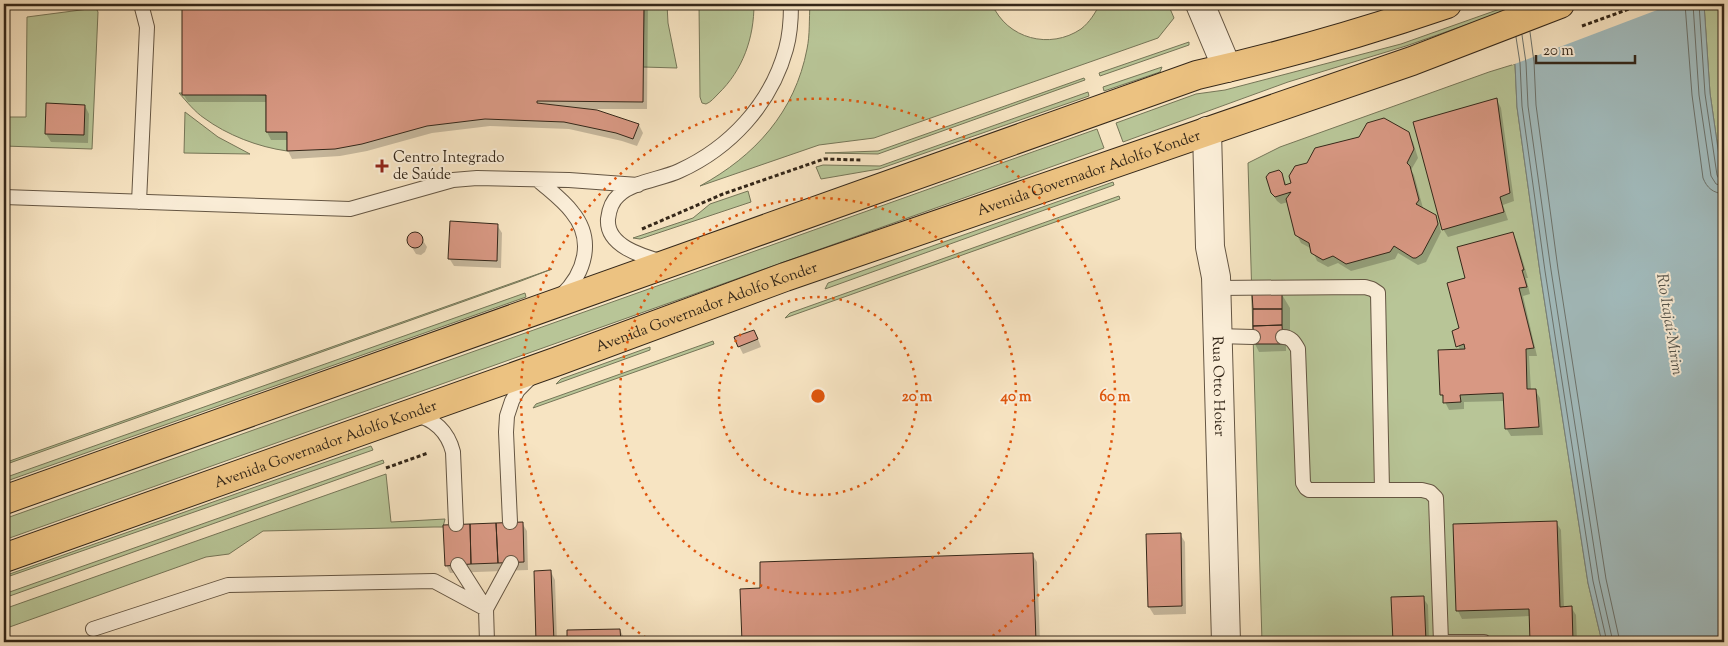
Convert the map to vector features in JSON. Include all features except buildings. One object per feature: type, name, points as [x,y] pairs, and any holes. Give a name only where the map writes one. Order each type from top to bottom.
[{"type":"main road","points":[[4,500],[1198,75],[1278,56],[1447,4]]},
{"type":"main road","name":"Avenida Governador Adolfo Konder","points":[[4,558],[558,361],[785,277],[1412,60],[1560,4]]},
{"type":"street","points":[[1200,4],[1227,68]]},
{"type":"street","name":"Rua Otto Hoier","points":[[1207,131],[1210,247],[1216,277],[1226,642]]},
{"type":"lane","points":[[139,202],[147,27],[141,4]]},
{"type":"lane","points":[[667,264],[640,255],[611,236],[608,230],[610,210],[613,202],[619,194],[678,171],[710,155],[745,125],[779,72],[787,47],[791,4]]},
{"type":"lane","points":[[4,198],[350,209],[453,180],[501,178],[594,181],[638,185]]},
{"type":"lane","points":[[538,180],[572,211],[584,237],[585,252],[579,274],[571,286],[550,305]]},
{"type":"lane","points":[[1216,288],[1365,287],[1378,293],[1382,490]]},
{"type":"lane","points":[[1217,336],[1253,337]]},
{"type":"lane","points":[[1283,337],[1287,337],[1294,342],[1298,349],[1304,486],[1309,490],[1422,490],[1430,492],[1436,498],[1441,642],[1484,642]]},
{"type":"lane","points":[[510,522],[507,416],[518,390],[527,380],[558,361]]},
{"type":"lane","points":[[401,417],[409,415],[420,416],[430,420],[448,437],[453,452],[456,524]]},
{"type":"lane","points":[[487,642],[486,609],[511,563]]},
{"type":"lane","points":[[458,565],[486,609]]},
{"type":"lane","points":[[93,629],[228,585],[434,581],[486,609]]},
{"type":"green space","points":[[644,4],[667,4],[668,23],[677,68],[643,67]]},
{"type":"green space","points":[[699,4],[754,4],[752,29],[740,64],[727,85],[706,104],[702,103],[700,97]]},
{"type":"green space","points":[[810,4],[992,4],[1008,26],[1030,38],[1043,40],[1056,39],[1081,29],[1090,20],[1100,4],[1168,4],[1174,18],[1158,38],[874,138],[819,145],[700,186],[738,161],[755,146],[770,130],[782,112],[793,93],[801,72],[808,44]]},
{"type":"green space","points":[[1514,4],[1525,4],[1406,46],[1288,82],[1123,142],[1116,123],[1196,94],[1225,90],[1401,44]]},
{"type":"green space","points":[[1704,4],[1724,4],[1724,191],[1710,93]]},
{"type":"green space","points":[[96,8],[98,12],[92,149],[4,146],[4,117],[26,117],[27,17]]},
{"type":"green space","points":[[1189,42],[1189,45],[1100,76],[1099,73]]},
{"type":"green space","points":[[1515,64],[1517,107],[1540,272],[1588,583],[1602,642],[1262,642],[1248,163],[1280,147]]},
{"type":"green space","points":[[1162,67],[1160,72],[1104,91],[1103,87]]},
{"type":"green space","points":[[1084,78],[1085,80],[878,154],[825,153],[878,151]]},
{"type":"green space","points":[[1088,92],[1089,96],[879,169],[821,179],[816,167],[823,165],[880,166]]},
{"type":"green space","points":[[179,93],[266,95],[266,132],[287,132],[287,151],[254,143],[223,130],[201,116]]},
{"type":"green space","points":[[185,112],[218,137],[250,154],[184,153]]},
{"type":"green space","points":[[1097,129],[1104,148],[4,540],[4,519]]},
{"type":"green space","points":[[1113,182],[1114,185],[825,289],[828,283]]},
{"type":"green space","points":[[748,191],[751,202],[640,239],[633,238],[693,218],[710,204]]},
{"type":"green space","points":[[1119,196],[1120,199],[785,318],[790,313]]},
{"type":"green space","points":[[552,269],[521,281],[4,465],[4,463]]},
{"type":"green space","points":[[525,293],[526,297],[4,482],[4,478]]},
{"type":"green space","points":[[713,341],[714,344],[533,408],[536,404]]},
{"type":"green space","points":[[650,347],[650,350],[556,384],[561,379]]},
{"type":"green space","points":[[371,446],[373,450],[4,578],[4,576]]},
{"type":"green space","points":[[383,460],[384,463],[4,598],[4,594]]},
{"type":"green space","points":[[386,474],[391,522],[445,519],[443,527],[263,531],[229,554],[206,557],[4,629],[4,609]]},
{"type":"water","name":"Rio Itajaí-Mirim","points":[[1507,4],[1704,4],[1710,93],[1724,191],[1724,642],[1602,642],[1588,583],[1540,272],[1517,107],[1515,64]]},
{"type":"pier","points":[[1504,4],[1673,4],[1512,65]]},
{"type":"place","name":"Centro Integrado de Saúde","points":[[382,166]]}]
